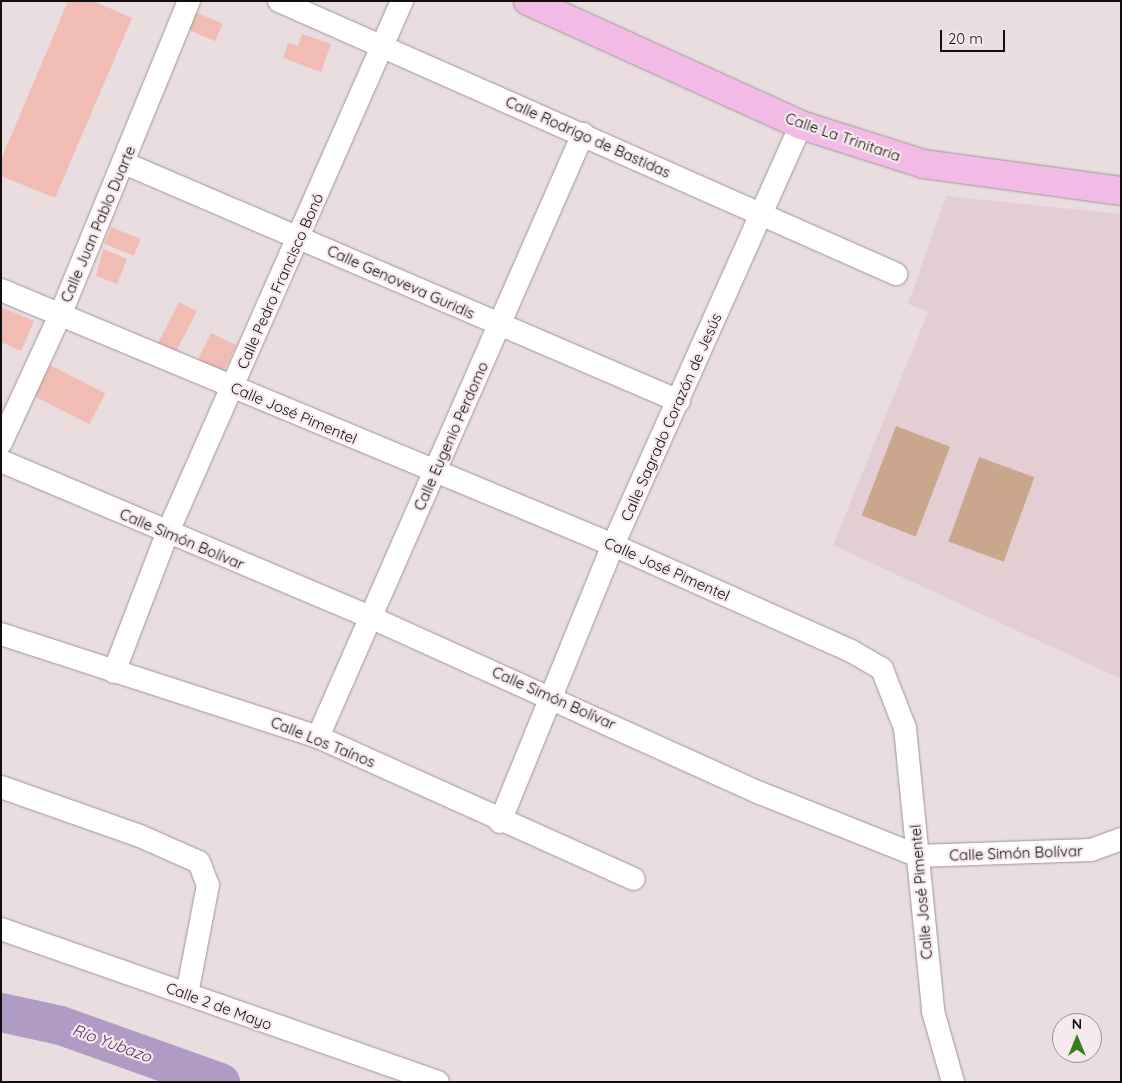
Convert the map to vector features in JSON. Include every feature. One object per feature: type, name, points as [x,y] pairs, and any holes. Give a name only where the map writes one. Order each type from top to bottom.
[{"type":"main road","name":"Calle La Trinitaria","points":[[540,4],[801,125],[924,164],[1121,191]]},
{"type":"street","name":"Calle Juan Pablo Duarte","points":[[1,443],[61,313],[189,1]]},
{"type":"street","name":"Calle Rodrigo de Bastidas","points":[[279,1],[384,45],[584,134],[762,217],[896,274]]},
{"type":"street","name":"Calle Pedro Francisco Bonó","points":[[114,672],[166,534],[299,238],[402,1]]},
{"type":"street","name":"Calle Sagrado Corazón de Jesús","points":[[500,822],[613,545],[762,217],[801,125]]},
{"type":"street","name":"Calle Eugenio Perdomo","points":[[318,737],[584,134]]},
{"type":"street","name":"Calle Genoveva Guridis","points":[[124,163],[500,326],[679,401]]},
{"type":"street","name":"Calle José Pimentel","points":[[1,290],[61,313],[232,387],[613,545],[851,651],[882,669],[905,728],[933,1011],[953,1082]]},
{"type":"street","name":"Calle Simón Bolívar","points":[[1,461],[166,534],[370,617],[552,697],[760,793],[918,856],[1091,850],[1121,839]]},
{"type":"street","name":"Calle Los Taínos","points":[[1,634],[114,672],[204,697],[318,737],[500,822],[634,879]]},
{"type":"street","points":[[1,787],[140,836],[199,862],[208,885],[187,994]]},
{"type":"street","name":"Calle 2 de Mayo","points":[[1,929],[438,1082]]},
{"type":"shaded area","points":[[946,196],[1121,214],[1121,679],[833,545],[928,312],[908,304]]},
{"type":"shaded area","points":[[896,426],[950,447],[916,536],[862,516]]},
{"type":"shaded area","points":[[979,457],[1034,477],[1004,562],[948,542]]},
{"type":"building","points":[[68,1],[93,1],[132,18],[55,198],[1,176],[1,160]]},
{"type":"building","points":[[195,12],[223,24],[215,41],[188,29]]},
{"type":"building","points":[[302,34],[331,44],[321,72],[283,58],[288,43],[298,46]]},
{"type":"building","points":[[111,227],[141,239],[134,256],[104,244]]},
{"type":"building","points":[[103,249],[127,259],[117,284],[96,276]]},
{"type":"building","points":[[179,302],[197,311],[176,352],[158,343]]},
{"type":"building","points":[[1,307],[34,321],[21,351],[1,342]]},
{"type":"building","points":[[211,333],[236,345],[223,372],[198,360]]},
{"type":"building","points":[[50,365],[105,393],[89,424],[34,396]]},
{"type":"waterway","name":"Río Yubazo","points":[[1,1012],[60,1025],[220,1082]]}]
